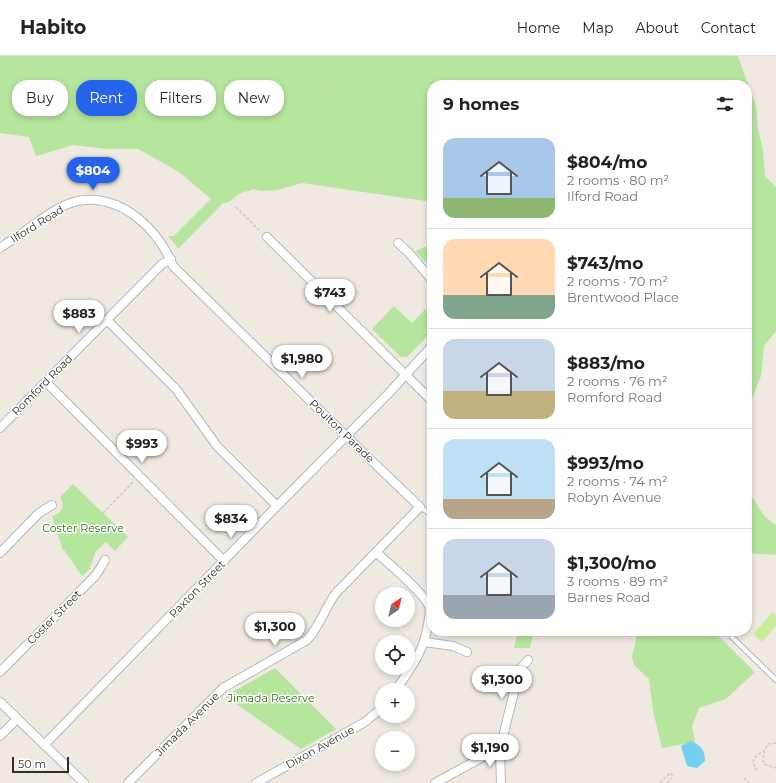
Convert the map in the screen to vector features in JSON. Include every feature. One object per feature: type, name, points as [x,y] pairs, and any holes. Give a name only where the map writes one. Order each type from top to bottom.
[{"type":"street","name":"Ilford Road","points":[[0,248],[63,207],[83,200],[109,202],[128,211],[146,225],[164,245],[171,259]]},
{"type":"street","points":[[267,237],[427,396]]},
{"type":"street","points":[[398,243],[427,274]]},
{"type":"street","name":"Romford Road","points":[[0,428],[162,264],[171,259]]},
{"type":"street","name":"Poulton Parade","points":[[171,259],[173,266],[420,507]]},
{"type":"street","points":[[107,320],[176,389],[217,446],[277,506]]},
{"type":"street","name":"Paxton Street","points":[[44,745],[406,375],[427,352]]},
{"type":"street","points":[[46,382],[224,561]]},
{"type":"street","points":[[0,553],[39,513],[52,505]]},
{"type":"street","name":"Jimada Avenue","points":[[128,783],[223,688],[307,640],[336,594],[420,507]]},
{"type":"street","points":[[377,553],[427,602]]},
{"type":"street","name":"Coster Street","points":[[0,672],[96,575],[105,560]]},
{"type":"street","points":[[400,683],[422,649],[427,630]]},
{"type":"street","points":[[425,642],[453,646],[467,652]]},
{"type":"street","points":[[501,783],[500,752],[520,669],[528,660]]},
{"type":"street","points":[[0,702],[84,783]]},
{"type":"street","name":"Dixon Avenue","points":[[256,783],[365,722],[375,714]]},
{"type":"street","points":[[0,736],[17,719]]},
{"type":"street","points":[[435,783],[483,757],[500,752]]},
{"type":"lane","name":"Poulton Parade","points":[[420,507],[427,512]]},
{"type":"lane","points":[[732,636],[776,680]]},
{"type":"path","points":[[320,99],[363,56]]},
{"type":"path","points":[[236,207],[267,237]]},
{"type":"path","points":[[103,513],[140,476]]},
{"type":"path","points":[[776,743],[768,744],[764,751],[763,762],[776,768]]},
{"type":"path","points":[[755,770],[757,769],[753,763],[753,760],[759,753],[764,751]]},
{"type":"path","points":[[660,783],[670,773],[674,776],[667,783]]},
{"type":"path","points":[[744,778],[749,783]]},
{"type":"green space","points":[[0,56],[738,56],[747,80],[427,80],[427,201],[302,183],[277,190],[262,191],[252,189],[237,195],[227,203],[223,203],[178,249],[168,236],[174,236],[211,199],[179,172],[138,149],[106,149],[73,145],[36,156],[29,137],[0,133]]},
{"type":"green space","points":[[752,95],[756,106],[758,128],[763,150],[765,176],[776,187],[776,331],[764,346],[761,376],[752,399]]},
{"type":"green space","points":[[427,246],[427,264],[415,251]]},
{"type":"green space","points":[[394,306],[412,323],[427,307],[427,337],[407,357],[401,357],[372,329]]},
{"type":"green space","name":"Coster Reserve","points":[[73,484],[128,537],[115,551],[106,542],[96,551],[89,570],[82,576],[64,550],[63,551],[52,516],[61,511],[63,506],[60,497]]},
{"type":"green space","points":[[752,497],[765,517],[776,525],[776,555],[752,553]]},
{"type":"green space","points":[[773,612],[776,615],[776,626],[762,642],[753,634]]},
{"type":"green space","points":[[517,636],[533,636],[530,648],[514,648]]},
{"type":"green space","points":[[637,636],[718,636],[755,672],[726,699],[699,708],[692,726],[695,742],[662,748],[653,711],[649,679],[634,665],[632,657]]},
{"type":"green space","name":"Jimada Reserve","points":[[275,668],[336,729],[301,749],[226,697]]},
{"type":"water","points":[[691,741],[700,746],[704,754],[705,761],[697,768],[687,766],[681,746]]}]
